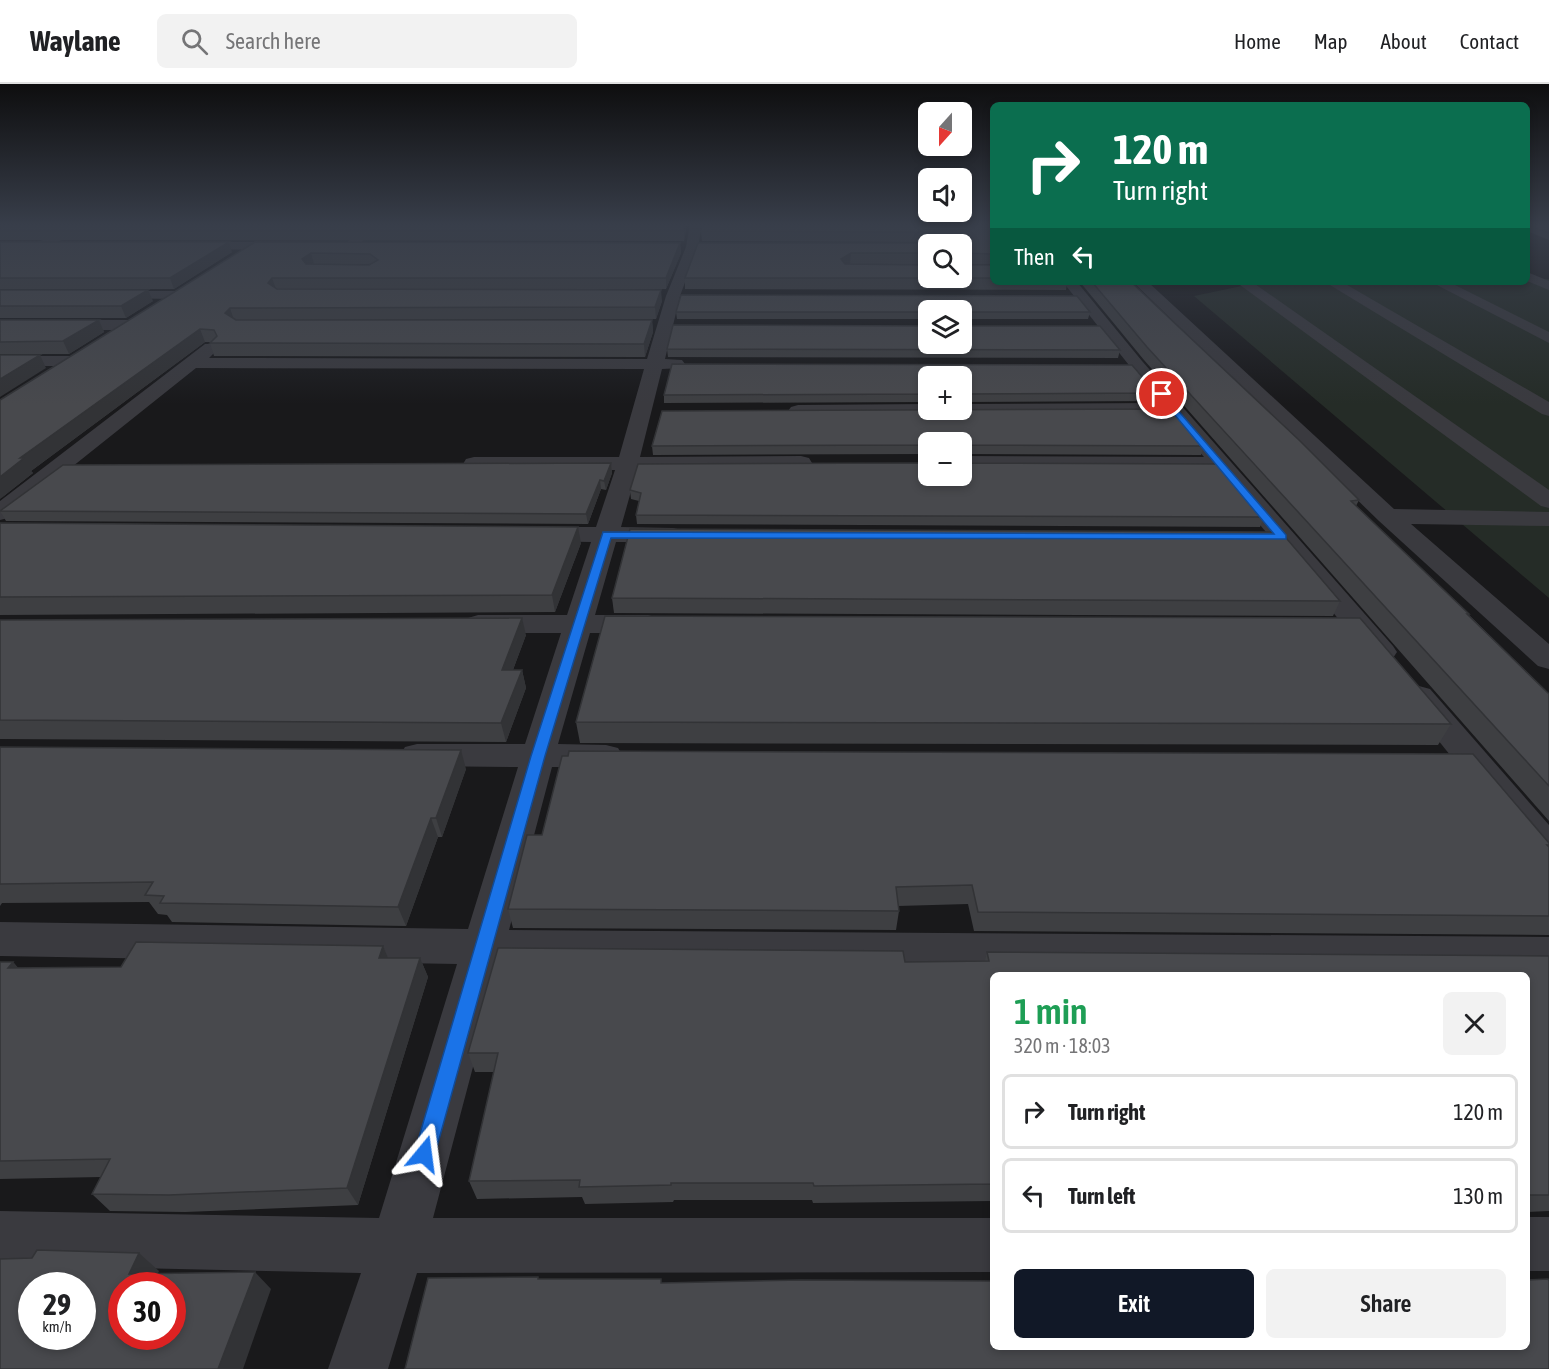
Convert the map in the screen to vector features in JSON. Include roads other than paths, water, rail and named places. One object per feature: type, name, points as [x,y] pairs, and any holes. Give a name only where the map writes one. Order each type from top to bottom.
[{"type":"street","points":[[104,343],[196,284]]},
{"type":"street","points":[[295,284],[277,297],[304,294]]},
{"type":"street","points":[[358,1369],[398,1246],[538,756],[581,624],[606,534],[628,463],[654,411],[655,364],[678,284]]},
{"type":"street","points":[[1143,285],[1388,516],[1549,660]]},
{"type":"street","points":[[1247,285],[1549,501]]},
{"type":"street","points":[[1337,285],[1549,410]]},
{"type":"street","points":[[1444,285],[1549,338]]},
{"type":"street","points":[[1070,291],[1125,365],[1174,409],[1549,850]]},
{"type":"street","points":[[96,295],[179,295]]},
{"type":"street","points":[[0,325],[142,319]]},
{"type":"street","points":[[4,525],[60,465],[222,340]]},
{"type":"street","points":[[0,361],[80,358],[45,380]]},
{"type":"street","points":[[194,363],[691,364]]},
{"type":"street","points":[[784,411],[1174,409]]},
{"type":"street","points":[[451,464],[825,463]]},
{"type":"street","points":[[972,464],[1222,464]]},
{"type":"street","points":[[60,465],[95,465]]},
{"type":"street","points":[[1388,516],[1549,519]]},
{"type":"street","points":[[511,534],[701,535]]},
{"type":"street","points":[[1247,537],[1282,537]]},
{"type":"street","points":[[450,624],[675,624]]},
{"type":"street","points":[[1326,627],[1361,627]]},
{"type":"street","points":[[383,755],[634,756]]},
{"type":"street","points":[[1436,759],[1471,759]]},
{"type":"street","points":[[0,939],[485,947],[1549,955]]},
{"type":"street","points":[[0,1238],[398,1246],[990,1245]]},
{"type":"street","points":[[1530,1244],[1549,1244]]}]
